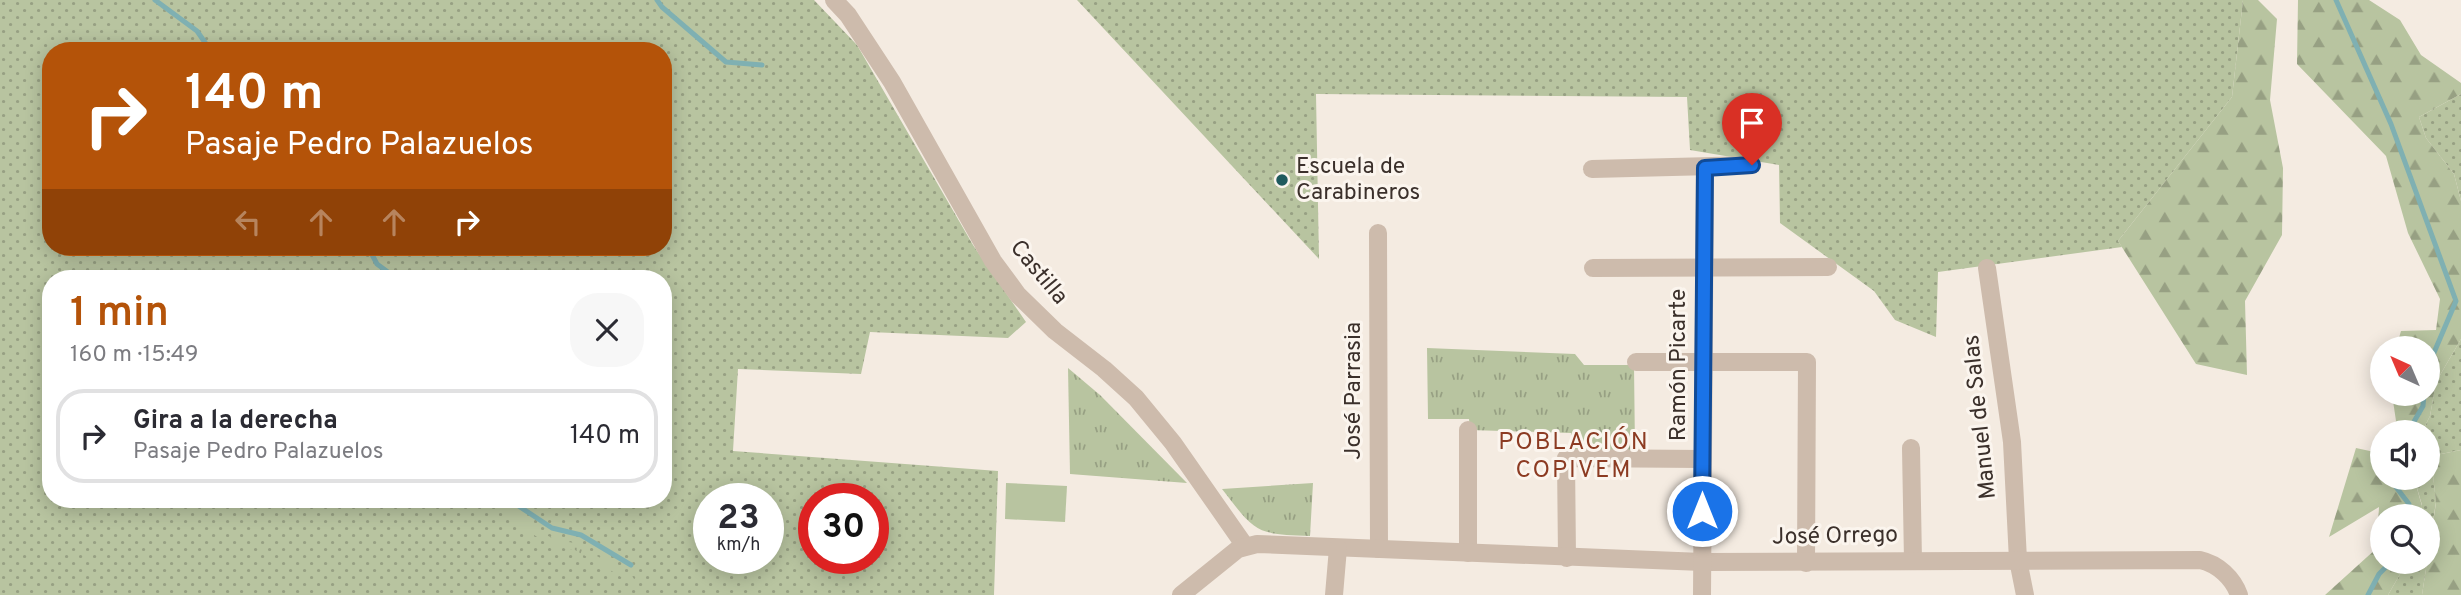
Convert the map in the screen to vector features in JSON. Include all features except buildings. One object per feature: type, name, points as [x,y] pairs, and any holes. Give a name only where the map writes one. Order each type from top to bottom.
[{"type":"street","name":"Castilla","points":[[834,0],[848,15],[892,82],[993,261],[1012,287],[1055,331],[1136,398],[1173,443],[1245,546]]},
{"type":"street","points":[[1592,169],[1752,165]]},
{"type":"street","name":"Ramón Picarte","points":[[1702,595],[1705,168]]},
{"type":"street","name":"José Parrasia","points":[[1378,233],[1379,549]]},
{"type":"street","points":[[1593,268],[1828,267]]},
{"type":"street","name":"Manuel de Salas","points":[[1987,268],[2012,442],[2018,560],[2025,595]]},
{"type":"street","points":[[1636,362],[1807,362],[1806,563]]},
{"type":"street","points":[[1468,430],[1468,553]]},
{"type":"street","points":[[1912,448],[1913,561]]},
{"type":"street","points":[[1567,558],[1566,458],[1703,459]]},
{"type":"street","name":"José Orrego","points":[[1245,546],[1256,544],[1702,562],[2200,560],[2210,562],[2226,575],[2236,586],[2239,595]]},
{"type":"street","points":[[1181,595],[1245,546]]},
{"type":"street","points":[[1335,595],[1338,548]]},
{"type":"green space","points":[[0,0],[814,0],[857,45],[973,245],[1026,322],[1008,338],[870,332],[861,374],[738,369],[733,451],[998,471],[994,595],[0,595]]},
{"type":"green space","points":[[1077,0],[2243,0],[2232,97],[2118,241],[2122,247],[1938,272],[1936,337],[1895,320],[1874,291],[1780,223],[1779,165],[1690,150],[1687,97],[1316,94],[1319,259]]},
{"type":"green space","points":[[2243,0],[2258,0],[2277,19],[2270,100],[2283,168],[2282,235],[2245,301],[2247,375],[2196,364],[2118,241],[2232,97]]},
{"type":"green space","points":[[2298,0],[2369,0],[2400,20],[2421,55],[2461,83],[2461,94],[2419,117],[2426,138],[2454,174],[2461,201],[2461,339],[2440,375],[2440,336],[2400,336],[2401,331],[2436,330],[2440,299],[2408,233],[2386,156],[2297,64]]},
{"type":"green space","points":[[2461,94],[2461,201],[2454,174],[2426,138],[2419,117]]},
{"type":"green space","points":[[2461,339],[2461,450],[2440,454],[2440,420],[2428,420],[2432,406],[2440,406],[2440,375]]},
{"type":"green space","points":[[1427,348],[1575,354],[1584,365],[1634,365],[1635,451],[1571,452],[1571,433],[1470,430],[1469,419],[1428,419]]},
{"type":"green space","points":[[1068,368],[1100,395],[1187,483],[1070,474]]},
{"type":"green space","points":[[2394,406],[2432,406],[2428,420],[2396,420]]},
{"type":"green space","points":[[2356,448],[2370,451],[2370,490],[2417,490],[2421,504],[2370,504],[2370,512],[2329,537]]},
{"type":"green space","points":[[2461,450],[2461,595],[2422,595],[2425,574],[2440,574],[2440,504],[2436,504],[2435,490],[2440,490],[2440,454]]},
{"type":"green space","points":[[1006,483],[1067,486],[1065,522],[1005,519]]},
{"type":"green space","points":[[1313,483],[1310,536],[1278,534],[1258,528],[1242,515],[1222,489]]},
{"type":"green space","points":[[2418,490],[2435,490],[2436,504],[2422,504]]},
{"type":"green space","points":[[504,508],[512,508],[538,532],[574,543],[632,576],[645,595],[639,595],[629,582],[575,550],[551,546],[528,531]]},
{"type":"green space","points":[[2370,554],[2370,574],[2400,574],[2388,595],[2325,595]]},
{"type":"green space","points":[[2400,574],[2425,574],[2422,595],[2388,595]]},
{"type":"waterway","points":[[155,0],[197,31],[205,42]]},
{"type":"waterway","points":[[657,0],[726,62],[762,65]]},
{"type":"waterway","points":[[2336,0],[2391,124],[2456,301],[2440,339]]},
{"type":"waterway","points":[[373,256],[377,264],[385,270]]},
{"type":"waterway","points":[[2415,420],[2423,406]]},
{"type":"waterway","points":[[2398,490],[2409,504]]},
{"type":"waterway","points":[[522,508],[552,528],[581,535],[631,565]]},
{"type":"waterway","points":[[2368,595],[2379,574]]},
{"type":"place","name":"Escuela de Carabineros","points":[[1282,180]]},
{"type":"district","name":"POBLACIÓN COPIVEM","points":[[1574,457]]},
{"type":"route","points":[[1702,511],[1705,168],[1752,165]]}]
